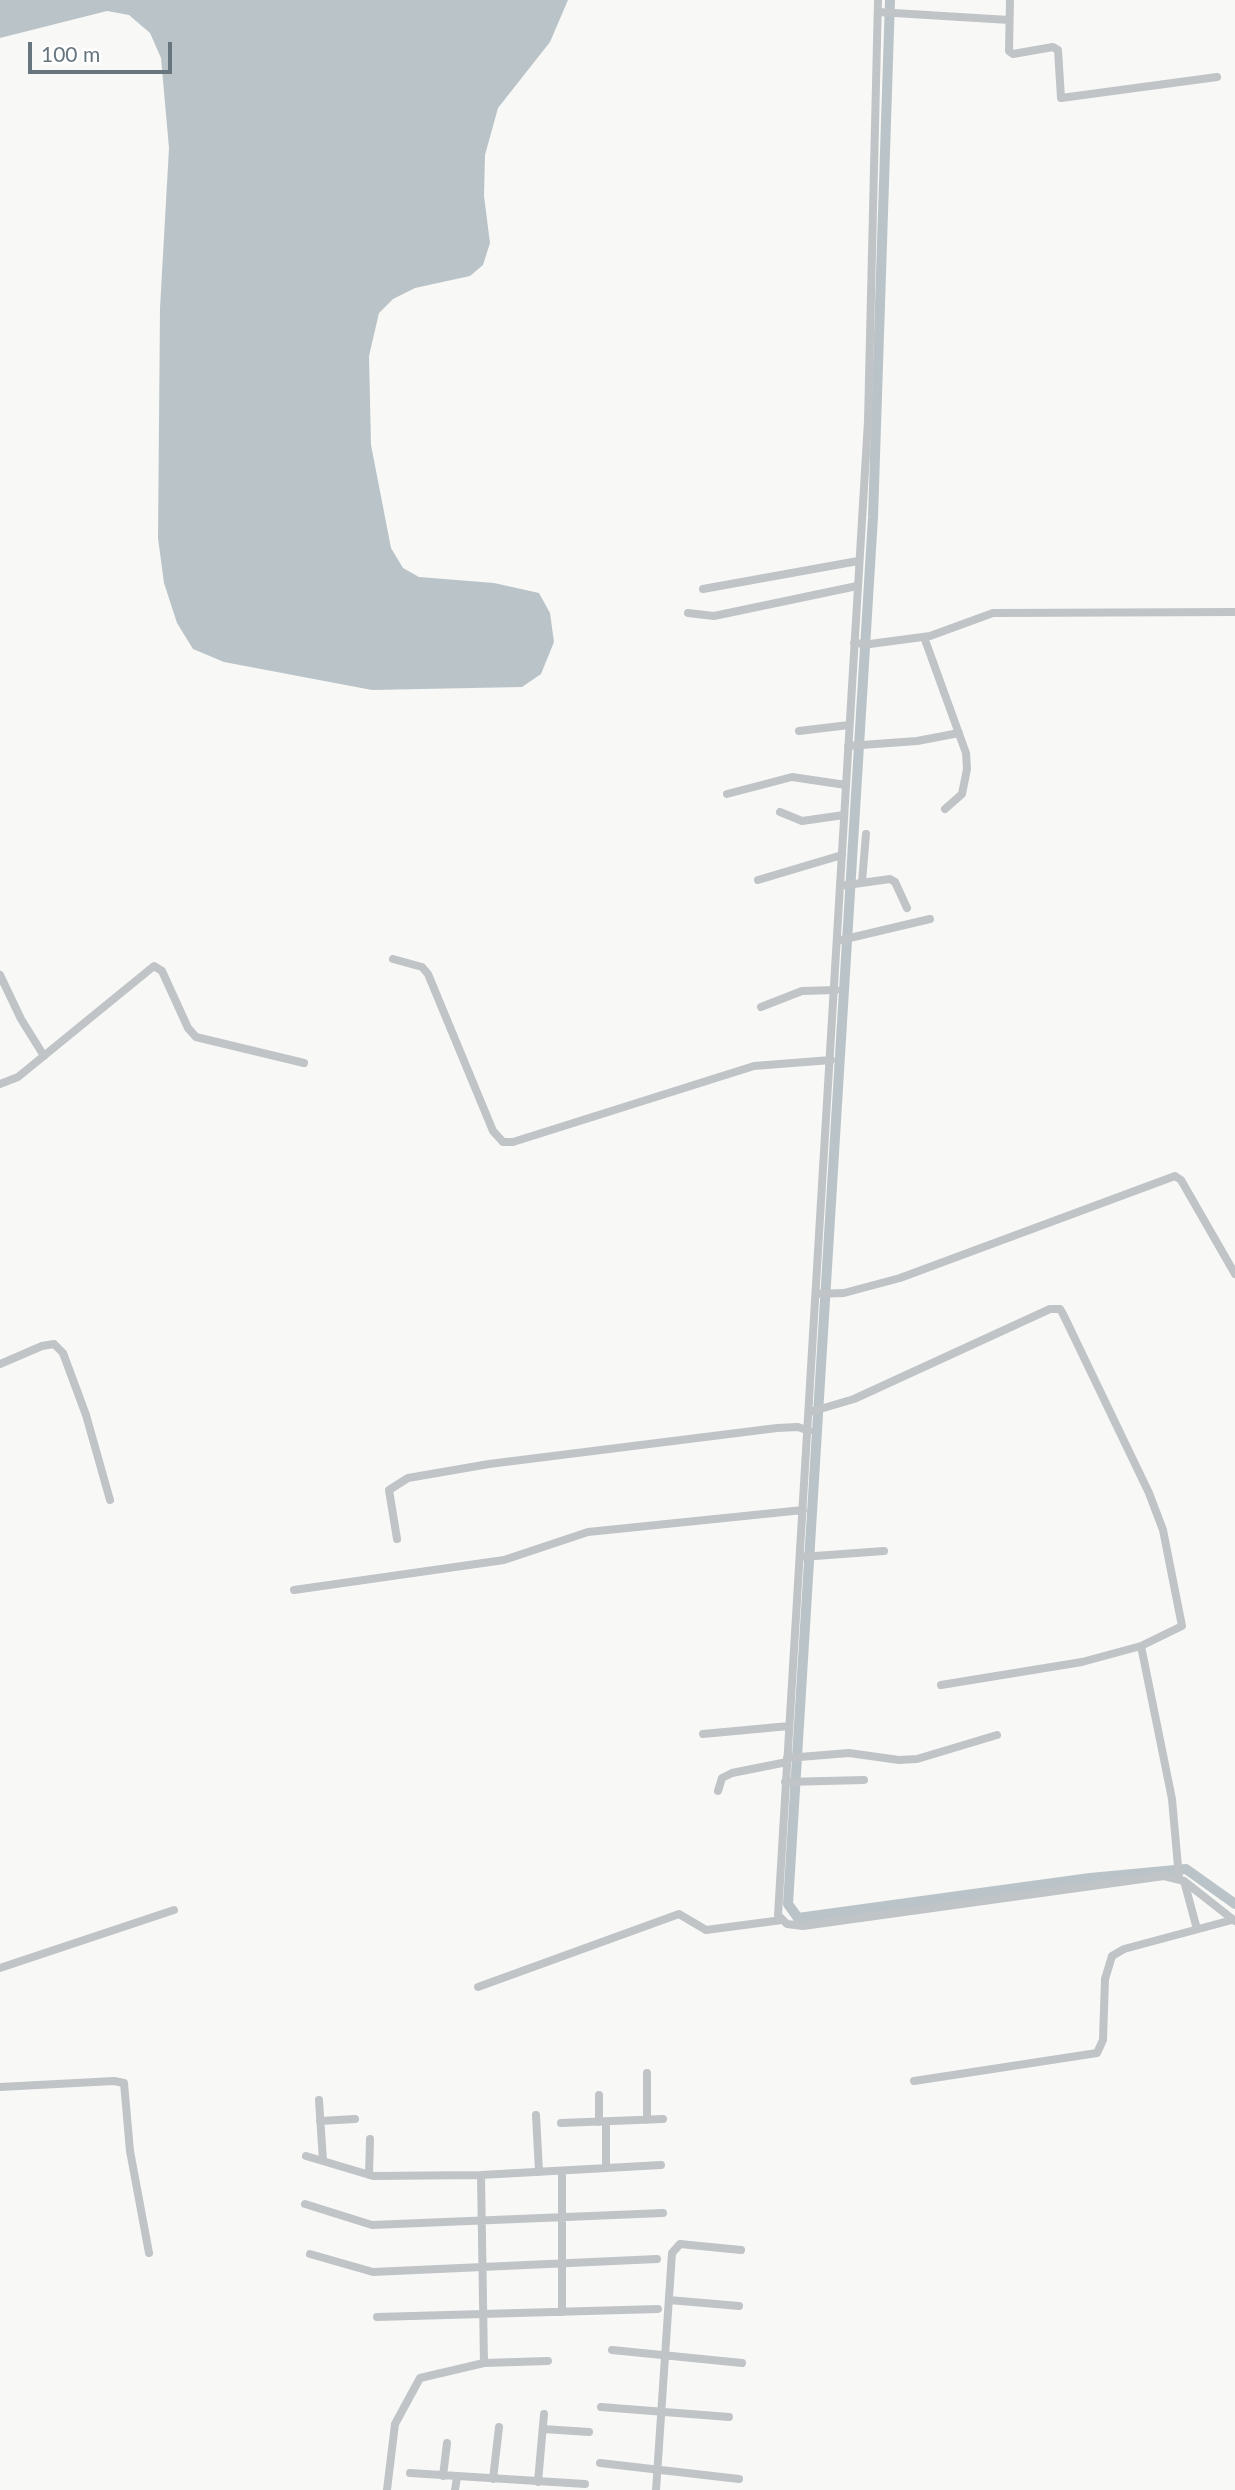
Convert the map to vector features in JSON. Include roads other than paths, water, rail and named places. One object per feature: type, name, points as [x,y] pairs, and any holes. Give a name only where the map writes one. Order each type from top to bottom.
[{"type":"street","points":[[782,1920],[777,1907],[785,1783],[792,1758],[789,1726],[804,1557],[803,1510],[808,1431],[823,1294],[831,1060],[844,814],[846,785],[856,745],[849,725],[861,644],[857,586],[868,421],[885,12],[878,0]]},
{"type":"street","points":[[1010,0],[1010,54],[1053,47],[1058,50],[1061,98],[1217,77]]},
{"type":"street","points":[[885,12],[1009,20]]},
{"type":"street","points":[[702,589],[858,561]]},
{"type":"street","points":[[688,613],[713,616],[857,586]]},
{"type":"street","points":[[861,644],[925,637],[993,612],[1235,612]]},
{"type":"street","points":[[925,637],[965,753],[966,782],[961,794],[944,809]]},
{"type":"street","points":[[799,732],[849,725]]},
{"type":"street","points":[[856,745],[917,741],[959,733]]},
{"type":"street","points":[[727,794],[792,776],[846,785]]},
{"type":"street","points":[[780,812],[802,821],[844,814]]},
{"type":"street","points":[[862,882],[866,834]]},
{"type":"street","points":[[758,880],[842,855]]},
{"type":"street","points":[[840,886],[881,879],[895,882],[907,908]]},
{"type":"street","points":[[837,940],[930,919]]},
{"type":"street","points":[[393,959],[422,967],[428,974],[493,1131],[503,1142],[513,1142],[759,1064],[831,1060]]},
{"type":"street","points":[[0,1084],[18,1077],[154,966],[162,971],[188,1028],[196,1037],[304,1063]]},
{"type":"street","points":[[0,975],[21,1019],[44,1056]]},
{"type":"street","points":[[761,1007],[802,991],[836,990]]},
{"type":"street","points":[[823,1294],[900,1278],[1175,1176],[1181,1180],[1235,1274]]},
{"type":"street","points":[[812,1411],[827,1409],[1050,1308],[1059,1309],[1149,1493],[1163,1530],[1182,1626],[1141,1646],[1082,1662],[942,1685]]},
{"type":"street","points":[[0,1364],[42,1346],[54,1344],[63,1353],[86,1415],[110,1500]]},
{"type":"street","points":[[397,1539],[389,1489],[408,1478],[489,1464],[777,1428],[798,1427],[808,1431]]},
{"type":"street","points":[[294,1590],[504,1560],[588,1532],[803,1510]]},
{"type":"street","points":[[804,1557],[819,1558],[884,1551]]},
{"type":"street","points":[[1141,1646],[1172,1799],[1178,1865],[1197,1929]]},
{"type":"street","points":[[702,1734],[789,1726]]},
{"type":"street","points":[[718,1791],[722,1778],[732,1773],[792,1758],[849,1753],[900,1760],[917,1759],[997,1735]]},
{"type":"street","points":[[785,1783],[864,1780]]},
{"type":"street","points":[[478,1987],[679,1914],[706,1930],[782,1920],[793,1926],[803,1926],[1150,1877],[1182,1879],[1233,1921]]},
{"type":"street","points":[[0,1968],[174,1910]]},
{"type":"street","points":[[914,2081],[1097,2053],[1102,2040],[1105,1979],[1112,1956],[1124,1949],[1233,1921]]},
{"type":"street","points":[[646,2120],[647,2073]]},
{"type":"street","points":[[0,2087],[114,2081],[124,2083],[130,2151],[149,2253]]},
{"type":"street","points":[[599,2095],[606,2168]]},
{"type":"street","points":[[319,2100],[323,2161]]},
{"type":"street","points":[[536,2115],[539,2172]]},
{"type":"street","points":[[320,2121],[355,2119]]},
{"type":"street","points":[[561,2123],[663,2119]]},
{"type":"street","points":[[369,2175],[370,2138]]},
{"type":"street","points":[[306,2156],[369,2175],[481,2175],[661,2165]]},
{"type":"street","points":[[562,2171],[562,2312]]},
{"type":"street","points":[[481,2175],[484,2363]]},
{"type":"street","points":[[305,2204],[372,2225],[663,2213]]},
{"type":"street","points":[[656,2490],[675,2247],[680,2244],[741,2250]]},
{"type":"street","points":[[310,2254],[373,2272],[657,2259]]},
{"type":"street","points":[[669,2300],[739,2306]]},
{"type":"street","points":[[377,2317],[658,2309]]},
{"type":"street","points":[[612,2350],[742,2363]]},
{"type":"street","points":[[387,2490],[396,2424],[420,2378],[484,2363],[548,2361]]},
{"type":"street","points":[[601,2407],[729,2417]]},
{"type":"street","points":[[538,2482],[544,2414]]},
{"type":"street","points":[[493,2479],[499,2427]]},
{"type":"street","points":[[542,2429],[589,2432]]},
{"type":"street","points":[[443,2476],[446,2443]]},
{"type":"street","points":[[600,2463],[739,2479]]},
{"type":"street","points":[[410,2473],[585,2484]]},
{"type":"street","points":[[455,2490],[457,2477]]},
{"type":"waterway","points":[[890,0],[873,517],[788,1904],[798,1918],[1090,1878],[1186,1869],[1235,1904]]}]
